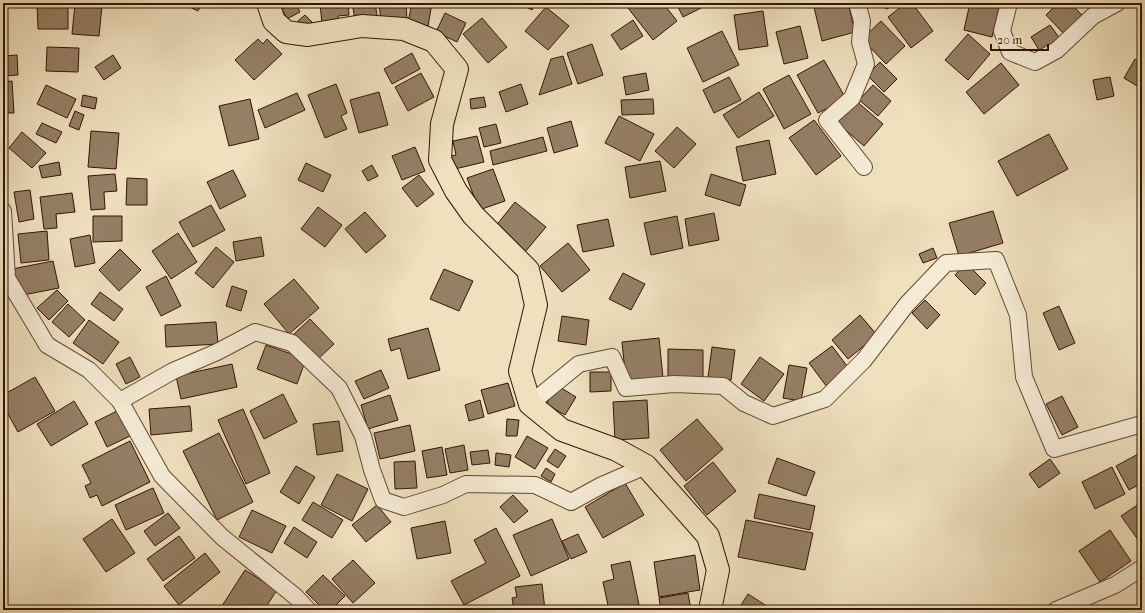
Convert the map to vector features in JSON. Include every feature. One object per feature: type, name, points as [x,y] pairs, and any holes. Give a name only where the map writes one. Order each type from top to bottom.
[{"type":"main road","points":[[268,3],[274,21],[286,32],[308,35],[362,26],[404,29],[434,41],[457,69],[442,124],[440,160],[456,192],[473,215],[528,270],[536,305],[520,371],[530,404],[562,430],[617,450],[646,466],[708,536],[718,570],[710,610]]},
{"type":"street","points":[[857,3],[862,21],[860,42],[866,64],[852,98],[828,120],[864,167]]},
{"type":"street","points":[[1009,3],[1002,31],[1010,52],[1035,62],[1057,50],[1093,16],[1117,3]]},
{"type":"street","points":[[3,211],[7,278],[47,346],[89,370],[120,401],[162,476],[222,537],[296,597],[308,610]]},
{"type":"street","points":[[530,404],[579,364],[612,357],[626,388],[674,384],[723,386],[744,403],[773,416],[825,400],[864,360],[907,304],[946,263],[996,260],[1018,315],[1024,377],[1054,449],[1142,424]]},
{"type":"street","points":[[120,401],[173,371],[218,352],[255,332],[292,343],[339,388],[363,436],[372,470],[383,500],[404,507],[443,494],[466,484],[535,485],[572,502],[602,485],[646,466]]},
{"type":"street","points":[[1056,610],[1115,585],[1142,568]]},
{"type":"building","points":[[181,3],[202,3],[198,11]]},
{"type":"building","points":[[295,3],[300,12],[287,19],[282,9]]},
{"type":"building","points":[[320,3],[348,3],[349,15],[338,16],[338,23],[322,24]]},
{"type":"building","points":[[352,3],[375,3],[378,21],[356,25]]},
{"type":"building","points":[[379,3],[406,3],[407,20],[381,22]]},
{"type":"building","points":[[412,3],[432,3],[428,26],[408,22]]},
{"type":"building","points":[[518,3],[535,3],[532,10]]},
{"type":"building","points":[[635,3],[663,3],[677,21],[653,40],[628,8]]},
{"type":"building","points":[[676,3],[706,3],[707,5],[683,17]]},
{"type":"building","points":[[813,3],[848,3],[855,32],[822,41]]},
{"type":"building","points":[[883,3],[900,3],[886,9]]},
{"type":"building","points":[[906,3],[912,3],[933,31],[911,48],[888,17]]},
{"type":"building","points":[[970,3],[981,3],[999,7],[992,37],[964,30]]},
{"type":"building","points":[[1058,3],[1070,3],[1083,16],[1064,34],[1046,15]]},
{"type":"building","points":[[75,4],[102,6],[99,36],[72,34]]},
{"type":"building","points":[[37,5],[68,5],[68,29],[38,29]]},
{"type":"building","points":[[546,7],[569,26],[548,50],[525,31]]},
{"type":"building","points":[[763,11],[768,46],[739,50],[734,15]]},
{"type":"building","points":[[445,13],[466,23],[457,42],[436,32]]},
{"type":"building","points":[[305,15],[312,22],[306,29],[298,21]]},
{"type":"building","points":[[482,18],[507,47],[488,63],[463,34]]},
{"type":"building","points":[[633,20],[643,36],[621,50],[611,35]]},
{"type":"building","points":[[881,21],[905,46],[886,64],[862,39]]},
{"type":"building","points":[[1050,25],[1061,40],[1041,53],[1031,37]]},
{"type":"building","points":[[800,26],[808,58],[784,64],[776,32]]},
{"type":"building","points":[[722,31],[739,65],[703,82],[687,48]]},
{"type":"building","points":[[968,34],[990,54],[968,80],[945,60]]},
{"type":"building","points":[[258,39],[263,44],[267,39],[282,54],[254,80],[235,60]]},
{"type":"building","points":[[592,44],[603,75],[578,84],[567,53]]},
{"type":"building","points":[[47,47],[79,48],[78,72],[46,71]]},
{"type":"building","points":[[412,53],[420,69],[392,84],[384,69]]},
{"type":"building","points":[[17,55],[18,75],[3,76],[3,56]]},
{"type":"building","points":[[113,55],[121,68],[104,80],[95,67]]},
{"type":"building","points":[[563,56],[572,84],[539,95],[551,59]]},
{"type":"building","points":[[1135,59],[1142,64],[1142,89],[1124,78]]},
{"type":"building","points":[[824,60],[846,99],[818,113],[797,75]]},
{"type":"building","points":[[880,62],[897,79],[884,92],[867,75]]},
{"type":"building","points":[[1001,63],[1019,85],[984,114],[966,92]]},
{"type":"building","points":[[421,73],[434,97],[408,111],[395,87]]},
{"type":"building","points":[[646,73],[649,90],[626,95],[623,77]]},
{"type":"building","points":[[789,75],[811,114],[784,129],[763,89]]},
{"type":"building","points":[[729,77],[741,100],[714,113],[703,90]]},
{"type":"building","points":[[1110,77],[1114,96],[1097,100],[1093,80]]},
{"type":"building","points":[[12,81],[14,113],[3,113],[3,82]]},
{"type":"building","points":[[336,84],[347,113],[341,116],[347,129],[325,138],[308,95]]},
{"type":"building","points":[[521,84],[528,104],[506,112],[499,92]]},
{"type":"building","points":[[46,85],[76,99],[67,118],[37,104]]},
{"type":"building","points":[[873,85],[891,101],[878,116],[859,100]]},
{"type":"building","points":[[379,92],[388,125],[359,133],[350,100]]},
{"type":"building","points":[[759,92],[774,116],[738,138],[723,115]]},
{"type":"building","points":[[297,93],[305,110],[265,128],[258,110]]},
{"type":"building","points":[[83,95],[97,98],[95,109],[81,106]]},
{"type":"building","points":[[484,97],[486,107],[471,109],[470,99]]},
{"type":"building","points":[[250,99],[259,139],[229,146],[219,106]]},
{"type":"building","points":[[653,99],[654,114],[622,115],[621,100]]},
{"type":"building","points":[[854,99],[883,124],[864,146],[835,121]]},
{"type":"building","points":[[75,111],[84,115],[79,130],[69,126]]},
{"type":"building","points":[[619,116],[654,134],[640,161],[605,143]]},
{"type":"building","points":[[814,120],[841,156],[816,175],[789,138]]},
{"type":"building","points":[[571,121],[578,146],[554,153],[547,128]]},
{"type":"building","points":[[42,123],[62,132],[56,143],[36,134]]},
{"type":"building","points":[[496,124],[501,143],[484,147],[479,128]]},
{"type":"building","points":[[677,127],[696,144],[674,168],[655,151]]},
{"type":"building","points":[[91,131],[119,133],[116,169],[88,167]]},
{"type":"building","points":[[22,132],[46,153],[32,168],[9,148]]},
{"type":"building","points":[[1049,134],[1068,169],[1017,196],[998,161]]},
{"type":"building","points":[[477,136],[484,162],[455,169],[451,156],[456,155],[453,141]]},
{"type":"building","points":[[543,137],[547,151],[493,165],[490,151]]},
{"type":"building","points":[[769,140],[776,174],[743,181],[736,147]]},
{"type":"building","points":[[415,147],[425,171],[402,180],[392,156]]},
{"type":"building","points":[[660,161],[666,191],[630,198],[625,167]]},
{"type":"building","points":[[59,162],[61,175],[42,178],[39,166]]},
{"type":"building","points":[[306,163],[331,175],[323,192],[298,180]]},
{"type":"building","points":[[372,165],[378,176],[368,181],[362,171]]},
{"type":"building","points":[[493,169],[505,201],[479,210],[467,178]]},
{"type":"building","points":[[233,170],[246,196],[220,209],[207,182]]},
{"type":"building","points":[[115,174],[117,191],[104,192],[105,209],[91,210],[88,176]]},
{"type":"building","points":[[711,174],[746,185],[740,206],[705,195]]},
{"type":"building","points":[[419,175],[434,194],[417,207],[402,188]]},
{"type":"building","points":[[127,178],[147,179],[147,205],[126,205]]},
{"type":"building","points":[[30,190],[34,219],[19,222],[14,192]]},
{"type":"building","points":[[72,193],[75,212],[56,214],[57,228],[44,229],[40,197]]},
{"type":"building","points":[[515,202],[546,227],[525,252],[495,227]]},
{"type":"building","points":[[211,205],[225,230],[193,247],[179,222]]},
{"type":"building","points":[[318,207],[342,225],[325,247],[301,229]]},
{"type":"building","points":[[993,211],[1003,243],[959,256],[949,223]]},
{"type":"building","points":[[365,212],[386,236],[366,253],[345,229]]},
{"type":"building","points":[[714,213],[719,240],[689,246],[685,219]]},
{"type":"building","points":[[93,216],[122,216],[122,241],[93,242]]},
{"type":"building","points":[[677,216],[683,248],[651,255],[644,223]]},
{"type":"building","points":[[608,219],[614,246],[583,252],[577,225]]},
{"type":"building","points":[[47,231],[49,260],[21,263],[18,234]]},
{"type":"building","points":[[178,233],[197,262],[171,279],[152,251]]},
{"type":"building","points":[[90,235],[95,263],[75,267],[70,239]]},
{"type":"building","points":[[261,237],[264,256],[236,261],[233,242]]},
{"type":"building","points":[[568,243],[590,270],[562,292],[540,266]]},
{"type":"building","points":[[216,247],[234,262],[213,288],[195,273]]},
{"type":"building","points":[[933,248],[937,258],[923,263],[919,254]]},
{"type":"building","points":[[120,249],[141,270],[119,291],[99,270]]},
{"type":"building","points":[[53,261],[59,288],[18,296],[12,269]]},
{"type":"building","points":[[966,263],[986,283],[975,295],[955,275]]},
{"type":"building","points":[[444,269],[473,281],[459,311],[430,299]]},
{"type":"building","points":[[623,273],[645,284],[631,310],[609,299]]},
{"type":"building","points":[[166,276],[181,306],[161,316],[146,287]]},
{"type":"building","points":[[294,279],[319,308],[289,334],[264,304]]},
{"type":"building","points":[[232,286],[247,291],[241,311],[226,306]]},
{"type":"building","points":[[57,290],[68,301],[49,320],[37,308]]},
{"type":"building","points":[[100,292],[123,309],[114,321],[91,304]]},
{"type":"building","points":[[925,300],[940,315],[927,329],[912,313]]},
{"type":"building","points":[[68,304],[85,320],[69,337],[52,322]]},
{"type":"building","points":[[1059,306],[1075,343],[1059,350],[1043,313]]},
{"type":"building","points":[[860,315],[877,335],[848,359],[832,340]]},
{"type":"building","points":[[562,316],[589,320],[586,345],[558,341]]},
{"type":"building","points":[[310,319],[334,344],[318,359],[294,334]]},
{"type":"building","points":[[89,320],[119,342],[103,364],[73,343]]},
{"type":"building","points":[[216,322],[218,344],[166,347],[165,325]]},
{"type":"building","points":[[428,328],[440,370],[408,379],[400,348],[391,351],[388,339]]},
{"type":"building","points":[[659,338],[663,378],[626,382],[622,342]]},
{"type":"building","points":[[266,345],[306,359],[297,384],[257,369]]},
{"type":"building","points":[[832,346],[850,370],[827,387],[809,363]]},
{"type":"building","points":[[712,347],[735,350],[731,380],[708,377]]},
{"type":"building","points":[[668,349],[703,350],[703,378],[668,378]]},
{"type":"building","points":[[130,357],[140,377],[126,384],[116,364]]},
{"type":"building","points":[[760,357],[784,374],[764,401],[741,384]]},
{"type":"building","points":[[232,364],[237,387],[181,399],[176,376]]},
{"type":"building","points":[[789,365],[807,368],[801,401],[783,398]]},
{"type":"building","points":[[381,370],[389,388],[364,399],[355,381]]},
{"type":"building","points":[[590,372],[611,372],[611,391],[590,392]]},
{"type":"building","points":[[35,377],[55,411],[18,432],[3,405],[3,395]]},
{"type":"building","points":[[508,383],[515,406],[488,414],[481,390]]},
{"type":"building","points":[[558,386],[576,397],[565,415],[546,404]]},
{"type":"building","points":[[283,394],[297,422],[264,439],[250,411]]},
{"type":"building","points":[[390,395],[398,420],[368,429],[361,405]]},
{"type":"building","points":[[1062,396],[1078,427],[1062,435],[1046,404]]},
{"type":"building","points":[[480,400],[484,417],[469,421],[465,405]]},
{"type":"building","points":[[647,400],[649,438],[615,440],[613,402]]},
{"type":"building","points":[[74,401],[88,424],[51,446],[37,424]]},
{"type":"building","points":[[190,406],[192,431],[151,435],[149,409]]},
{"type":"building","points":[[243,409],[270,473],[246,484],[218,420]]},
{"type":"building","points":[[117,411],[130,436],[107,447],[95,422]]},
{"type":"building","points":[[507,419],[519,420],[517,436],[506,436]]},
{"type":"building","points":[[697,419],[723,449],[686,481],[660,450]]},
{"type":"building","points":[[339,421],[343,451],[317,455],[313,424]]},
{"type":"building","points":[[410,425],[415,451],[380,459],[374,433]]},
{"type":"building","points":[[219,433],[253,502],[217,520],[183,451]]},
{"type":"building","points":[[527,436],[548,448],[535,469],[515,457]]},
{"type":"building","points":[[130,441],[150,482],[102,506],[97,495],[90,498],[85,486],[91,483],[82,465]]},
{"type":"building","points":[[464,445],[468,470],[450,473],[445,449]]},
{"type":"building","points":[[442,447],[447,475],[427,478],[422,451]]},
{"type":"building","points":[[555,449],[566,456],[558,468],[547,461]]},
{"type":"building","points":[[488,450],[490,463],[472,465],[470,452]]},
{"type":"building","points":[[1142,452],[1142,483],[1129,490],[1116,466]]},
{"type":"building","points":[[496,453],[511,455],[509,467],[495,465]]},
{"type":"building","points":[[777,458],[815,472],[806,496],[768,483]]},
{"type":"building","points":[[1050,459],[1060,473],[1039,488],[1029,474]]},
{"type":"building","points":[[415,461],[417,488],[395,489],[394,462]]},
{"type":"building","points":[[713,462],[736,491],[707,515],[684,486]]},
{"type":"building","points":[[296,466],[315,477],[299,504],[280,492]]},
{"type":"building","points":[[1112,467],[1125,494],[1095,509],[1082,482]]},
{"type":"building","points":[[546,468],[555,474],[551,482],[541,476]]},
{"type":"building","points":[[337,474],[368,489],[352,521],[321,505]]},
{"type":"building","points":[[625,483],[644,515],[603,538],[585,507]]},
{"type":"building","points":[[153,488],[164,513],[126,530],[115,505]]},
{"type":"building","points":[[759,494],[815,506],[810,530],[754,518]]},
{"type":"building","points":[[513,495],[528,511],[514,523],[500,507]]},
{"type":"building","points":[[313,502],[343,520],[332,538],[302,520]]},
{"type":"building","points":[[1142,502],[1142,543],[1141,544],[1121,516]]},
{"type":"building","points":[[377,505],[391,522],[366,542],[352,525]]},
{"type":"building","points":[[252,510],[286,526],[272,553],[239,537]]},
{"type":"building","points":[[168,513],[180,528],[155,546],[144,531]]},
{"type":"building","points":[[112,519],[135,553],[106,572],[83,539]]},
{"type":"building","points":[[552,519],[569,559],[531,576],[513,535]]},
{"type":"building","points":[[746,520],[813,533],[805,570],[738,557]]},
{"type":"building","points":[[445,521],[451,553],[417,559],[411,528]]},
{"type":"building","points":[[294,527],[317,542],[307,558],[284,543]]},
{"type":"building","points":[[496,528],[520,576],[464,605],[451,581],[486,563],[474,540]]},
{"type":"building","points":[[1110,530],[1131,561],[1100,582],[1079,551]]},
{"type":"building","points":[[578,534],[587,552],[571,559],[562,541]]},
{"type":"building","points":[[179,536],[195,558],[163,581],[147,559]]},
{"type":"building","points":[[205,553],[220,572],[179,605],[164,586]]},
{"type":"building","points":[[695,555],[700,590],[659,597],[654,562]]},
{"type":"building","points":[[353,560],[375,583],[353,603],[332,579]]},
{"type":"building","points":[[630,561],[639,605],[609,610],[603,582],[614,579],[611,565]]},
{"type":"building","points":[[245,570],[277,590],[264,610],[221,610],[220,609]]},
{"type":"building","points":[[323,575],[345,596],[331,610],[324,610],[306,592]]},
{"type":"building","points":[[542,584],[545,610],[514,610],[512,598],[517,597],[515,587]]},
{"type":"building","points":[[688,593],[691,610],[661,610],[659,598]]},
{"type":"building","points":[[748,594],[773,610],[738,610]]}]
